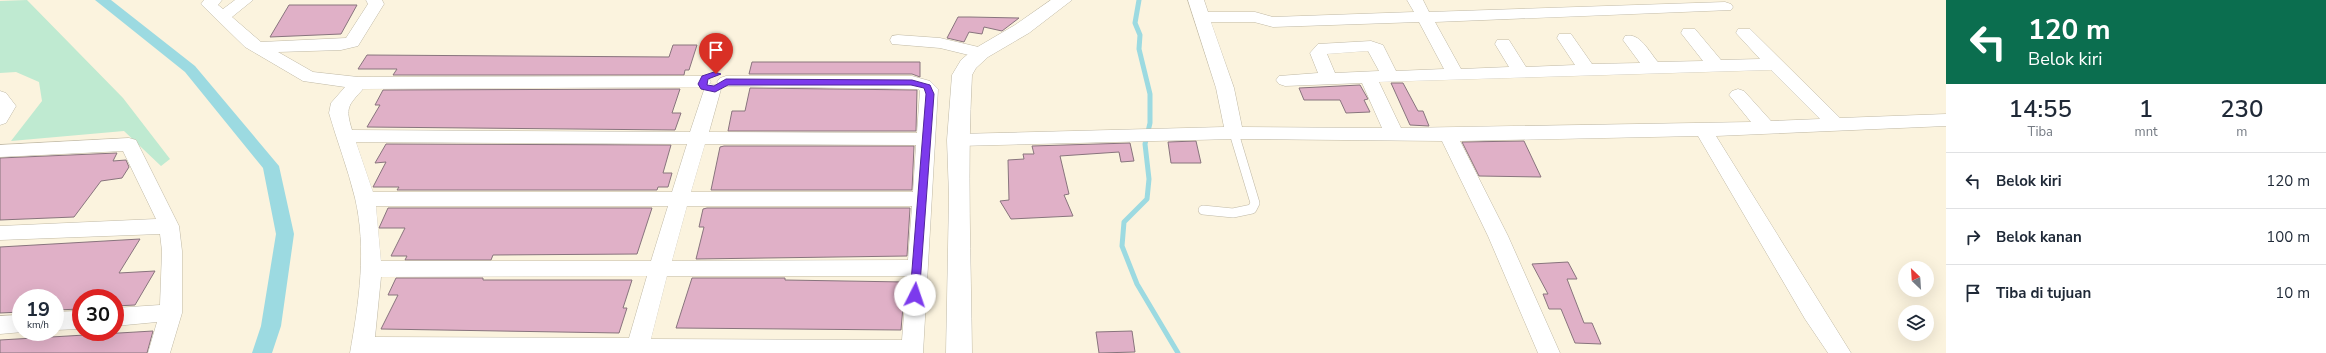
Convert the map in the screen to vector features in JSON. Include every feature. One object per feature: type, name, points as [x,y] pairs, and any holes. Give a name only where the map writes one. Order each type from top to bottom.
[{"type":"main road","points":[[959,353],[960,196],[958,140],[962,74],[968,64],[980,53],[1022,29],[1063,0]]},
{"type":"street","points":[[214,0],[209,4],[211,7],[224,16],[251,43],[309,77],[358,83],[713,84],[912,82],[924,85],[929,89],[930,94],[912,351],[362,350],[372,269],[365,199],[344,136],[338,108],[358,83]]},
{"type":"street","points":[[224,16],[245,0]]},
{"type":"street","points":[[258,47],[341,45],[352,42],[376,4],[374,0]]},
{"type":"street","points":[[1196,0],[1203,17],[1225,88],[1234,133]]},
{"type":"street","points":[[1415,0],[1426,17],[1456,76]]},
{"type":"street","points":[[1203,17],[1255,18],[1273,22],[1725,7]]},
{"type":"street","points":[[1690,33],[1717,66]]},
{"type":"street","points":[[1744,33],[1834,123]]},
{"type":"street","points":[[1565,38],[1588,71]]},
{"type":"street","points":[[898,40],[939,41],[954,44],[980,53]]},
{"type":"street","points":[[1631,40],[1654,68]]},
{"type":"street","points":[[1503,44],[1520,73]]},
{"type":"street","points":[[1329,79],[1318,53],[1319,51],[1324,48],[1371,46],[1377,49],[1392,78]]},
{"type":"street","points":[[1285,80],[1369,79],[1774,64]]},
{"type":"street","points":[[1369,79],[1394,134]]},
{"type":"street","points":[[637,350],[659,268],[713,84]]},
{"type":"street","points":[[1738,95],[1765,126]]},
{"type":"street","points":[[0,98],[7,106],[0,119]]},
{"type":"street","points":[[958,140],[1234,133],[1448,135],[1703,130],[1834,123],[1939,120],[1946,135]]},
{"type":"street","points":[[1703,130],[1813,313],[1840,353]]},
{"type":"street","points":[[1448,135],[1498,236],[1549,353]]},
{"type":"street","points":[[344,136],[926,139]]},
{"type":"street","points":[[0,150],[129,144],[169,226],[172,251],[171,313],[159,353]]},
{"type":"street","points":[[365,199],[922,199]]},
{"type":"street","points":[[0,233],[169,226]]},
{"type":"street","points":[[372,269],[917,268]]},
{"type":"street","points":[[124,316],[171,313]]},
{"type":"street","points":[[0,325],[12,324]]},
{"type":"lane","points":[[1203,210],[1233,213],[1252,209],[1255,203],[1234,133]]},
{"type":"green space","points":[[27,0],[123,98],[170,159],[161,166],[124,131],[11,141],[42,101],[39,82],[16,72],[0,73],[0,1]]},
{"type":"building","points":[[289,5],[357,5],[341,34],[270,37]]},
{"type":"building","points":[[958,17],[1019,18],[1002,31],[984,27],[982,34],[969,32],[964,42],[947,38]]},
{"type":"building","points":[[673,45],[697,45],[689,70],[685,70],[684,75],[393,75],[397,69],[358,69],[367,55],[669,57]]},
{"type":"building","points":[[752,62],[920,62],[920,77],[912,74],[749,74]]},
{"type":"building","points":[[1391,83],[1403,83],[1418,111],[1423,111],[1429,126],[1410,125]]},
{"type":"building","points":[[1360,85],[1368,99],[1364,100],[1370,112],[1346,113],[1340,100],[1304,100],[1299,88]]},
{"type":"building","points":[[750,88],[917,90],[916,131],[728,131],[732,111],[745,111]]},
{"type":"building","points":[[680,89],[672,113],[681,113],[675,130],[367,127],[380,105],[375,105],[383,90]]},
{"type":"building","points":[[1196,141],[1201,163],[1171,163],[1168,142]]},
{"type":"building","points":[[1524,141],[1541,177],[1479,176],[1462,142]]},
{"type":"building","points":[[1130,143],[1134,161],[1121,162],[1119,152],[1060,156],[1069,194],[1064,195],[1073,216],[1011,219],[1000,201],[1009,200],[1008,160],[1024,159],[1023,154],[1034,154],[1032,146]]},
{"type":"building","points":[[386,144],[671,145],[663,173],[672,173],[668,187],[658,187],[657,190],[397,190],[399,187],[373,187],[386,162],[375,163]]},
{"type":"building","points":[[914,146],[912,190],[711,190],[720,147]]},
{"type":"building","points":[[117,153],[113,161],[126,160],[129,167],[122,178],[101,181],[74,217],[0,220],[0,158]]},
{"type":"building","points":[[388,208],[652,208],[637,254],[493,255],[491,260],[405,260],[407,256],[391,256],[405,228],[379,228]]},
{"type":"building","points":[[910,208],[907,256],[696,259],[704,227],[699,227],[703,209]]},
{"type":"building","points":[[140,239],[119,273],[155,271],[135,305],[124,306],[124,289],[72,289],[72,309],[64,310],[64,289],[12,289],[12,312],[0,313],[0,247]]},
{"type":"building","points":[[1568,262],[1577,279],[1567,279],[1584,323],[1592,323],[1601,344],[1575,343],[1561,309],[1549,309],[1543,294],[1548,294],[1532,264]]},
{"type":"building","points":[[396,278],[483,278],[483,280],[632,280],[623,308],[627,308],[619,333],[381,329],[398,295],[388,295]]},
{"type":"building","points":[[692,278],[785,278],[785,280],[905,282],[901,330],[676,328]]},
{"type":"building","points":[[153,331],[147,353],[0,353],[0,340],[64,341],[64,336],[72,336],[72,341],[124,341],[124,333]]},
{"type":"building","points":[[1132,331],[1135,352],[1099,353],[1096,332]]},
{"type":"waterway","points":[[102,0],[190,69],[271,166],[285,234],[271,326],[262,353]]},
{"type":"waterway","points":[[1139,0],[1135,23],[1140,35],[1139,49],[1150,94],[1150,123],[1145,144],[1149,179],[1147,199],[1124,222],[1122,246],[1137,284],[1178,353]]},
{"type":"route","points":[[716,74],[707,76],[702,82],[702,86],[709,89],[715,89],[719,88],[726,82],[912,82],[924,85],[929,89],[930,94],[915,295]]}]
